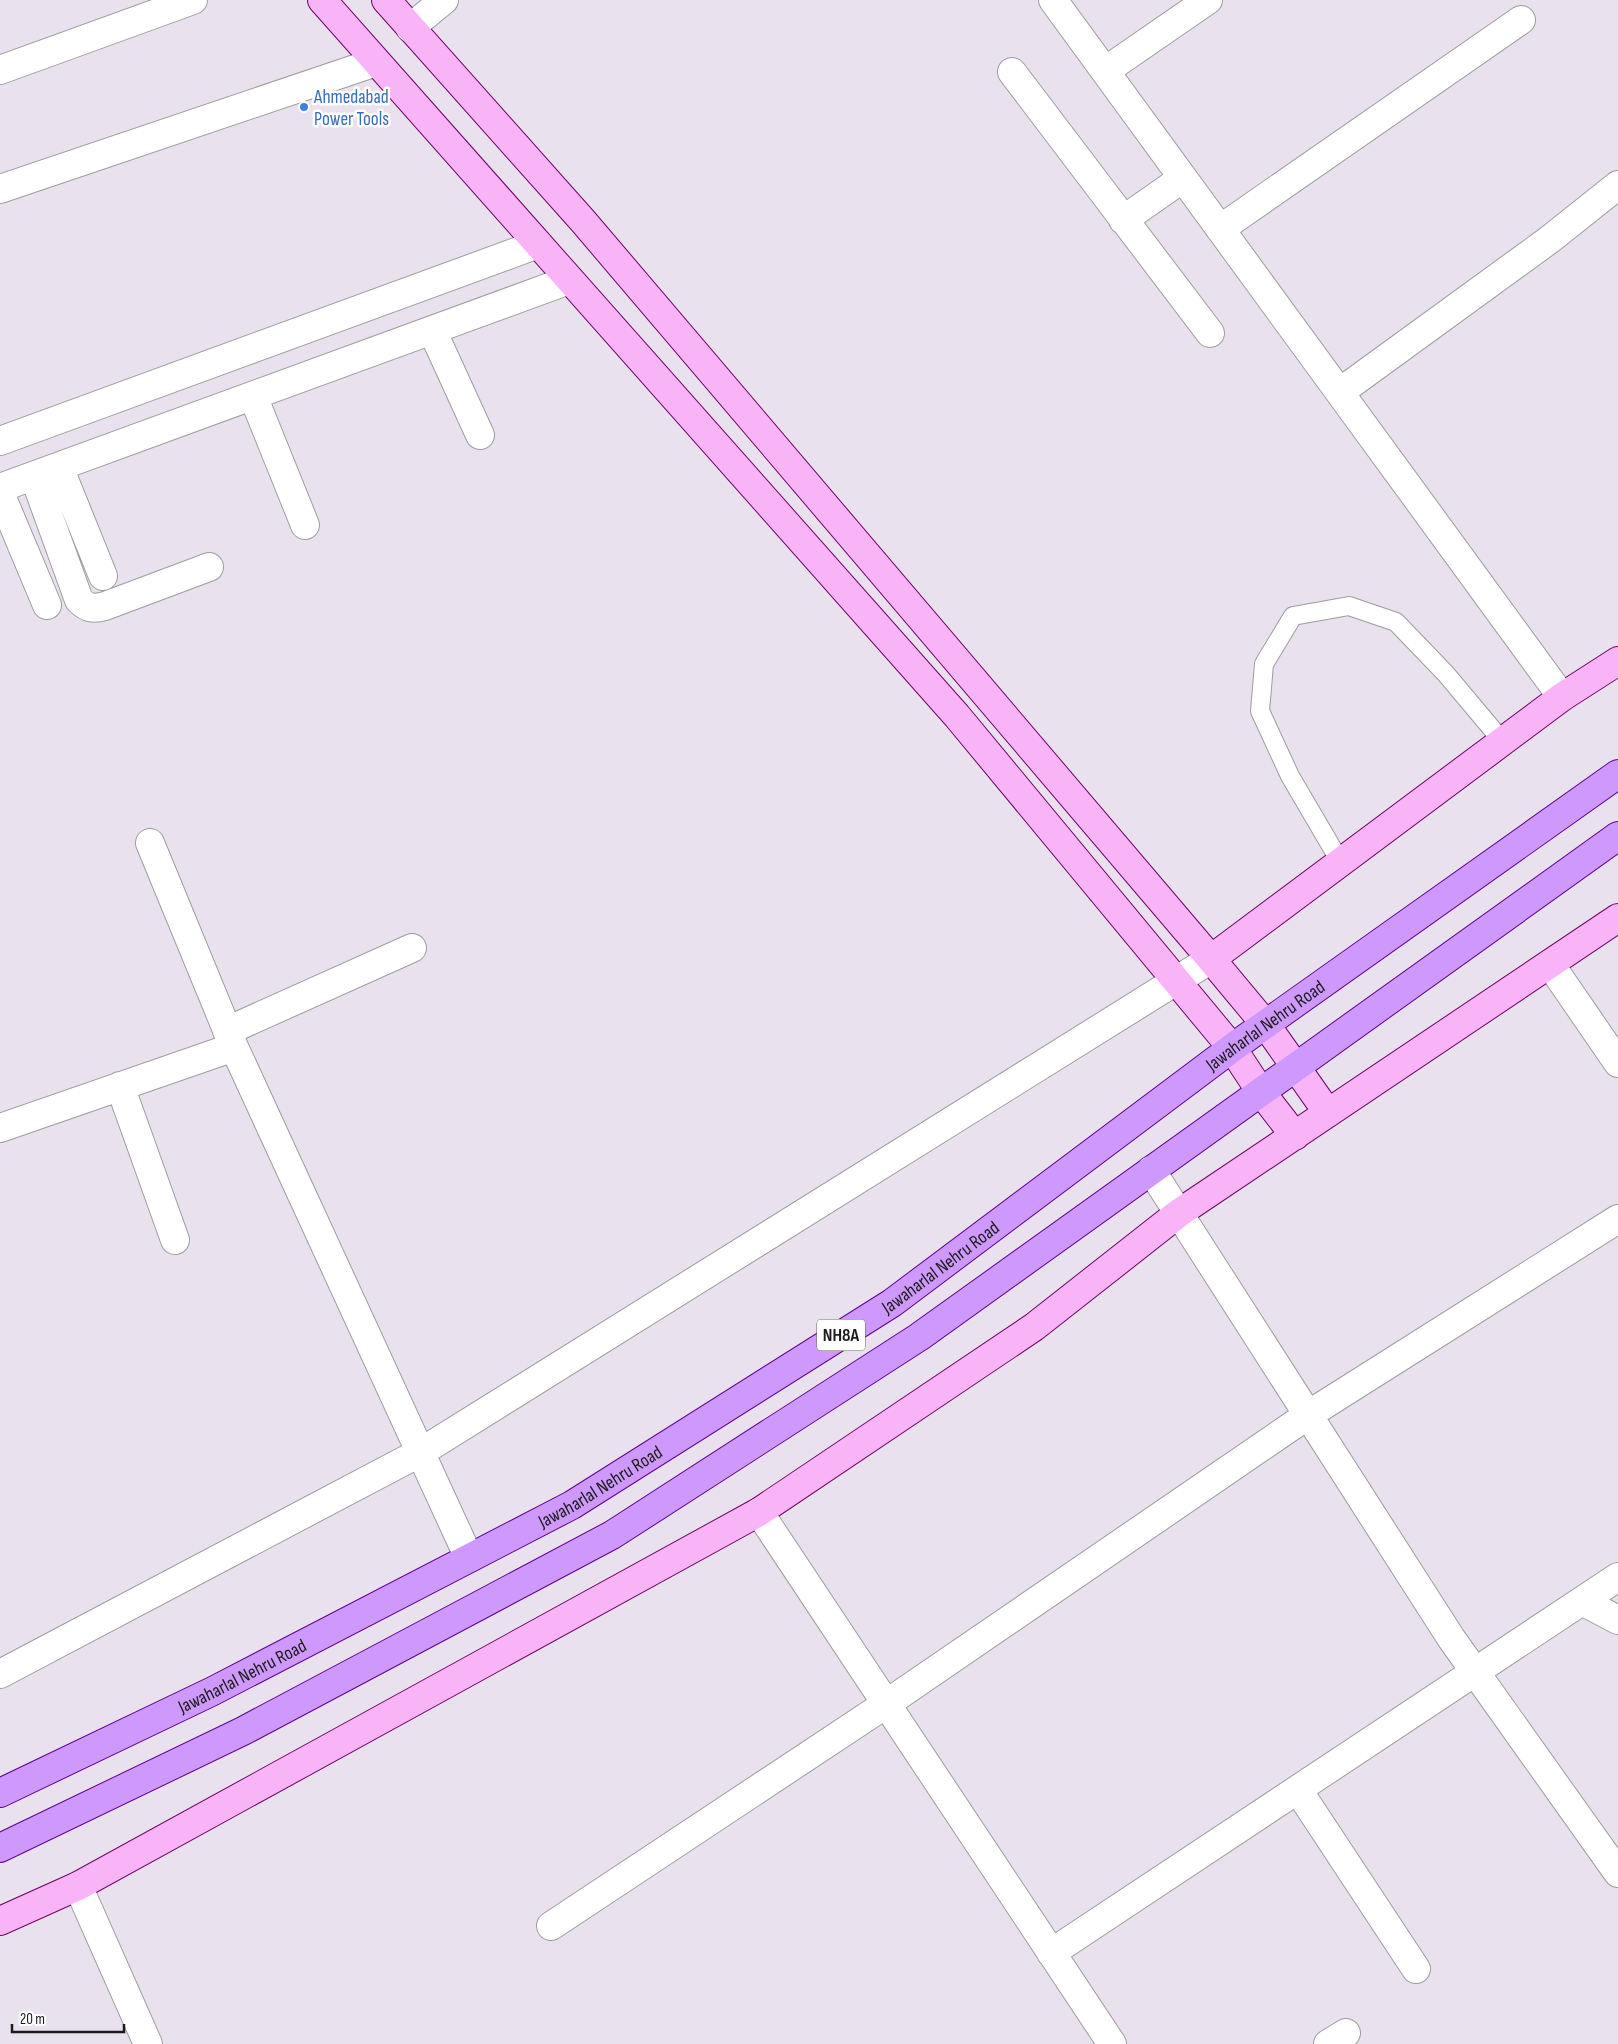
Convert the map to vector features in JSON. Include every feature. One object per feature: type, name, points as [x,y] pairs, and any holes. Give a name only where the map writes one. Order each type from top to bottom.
[{"type":"main road","name":"Jawaharlal Nehru Road","points":[[0,1793],[213,1692],[572,1505],[892,1303],[1232,1048],[1618,774]]},
{"type":"main road","name":"NH8A","points":[[0,1848],[243,1731],[612,1535],[919,1337],[1618,836]]},
{"type":"street","points":[[0,70],[192,0]]},
{"type":"street","points":[[322,0],[957,716],[1232,1048],[1261,1092],[1295,1136]]},
{"type":"street","points":[[386,0],[583,221],[1212,959],[1297,1066],[1328,1113]]},
{"type":"street","points":[[410,28],[444,0]]},
{"type":"street","points":[[1053,0],[1562,698]]},
{"type":"street","points":[[1105,71],[1208,0]]},
{"type":"street","points":[[1220,229],[1521,20]]},
{"type":"street","points":[[0,189],[376,62]]},
{"type":"street","points":[[1012,72],[1210,333]]},
{"type":"street","points":[[1123,220],[1183,178]]},
{"type":"street","points":[[1340,392],[1548,240],[1618,185]]},
{"type":"street","points":[[0,440],[538,244]]},
{"type":"street","points":[[0,488],[570,280]]},
{"type":"street","points":[[432,330],[480,436]]},
{"type":"street","points":[[253,396],[305,525]]},
{"type":"street","points":[[59,467],[103,576]]},
{"type":"street","points":[[34,476],[79,600],[85,606],[94,609],[105,606],[209,567]]},
{"type":"street","points":[[0,493],[47,605]]},
{"type":"street","points":[[0,1674],[421,1452],[1177,982],[1212,959],[1562,698],[1618,661]]},
{"type":"street","points":[[150,842],[231,1039],[470,1558]]},
{"type":"street","points":[[0,1921],[78,1886],[759,1512],[1034,1327],[1179,1213],[1618,918]]},
{"type":"street","points":[[2,1122],[120,1086],[231,1039],[412,948]]},
{"type":"street","points":[[1550,964],[1618,1062]]},
{"type":"street","points":[[120,1086],[175,1240]]},
{"type":"street","points":[[1151,1170],[1475,1673],[1618,1873]]},
{"type":"street","points":[[551,1926],[886,1704],[1308,1415],[1618,1218]]},
{"type":"street","points":[[759,1512],[1112,2044]]},
{"type":"street","points":[[1051,1953],[1618,1577]]},
{"type":"street","points":[[1582,1601],[1618,1620]]},
{"type":"street","points":[[1298,1790],[1416,1969]]},
{"type":"street","points":[[78,1886],[148,2044]]},
{"type":"lane","points":[[1341,863],[1290,776],[1260,711],[1264,664],[1293,616],[1349,606],[1396,622],[1446,674],[1503,742]]},
{"type":"place","name":"Ahmedabad Power Tools","points":[[304,107]]}]
